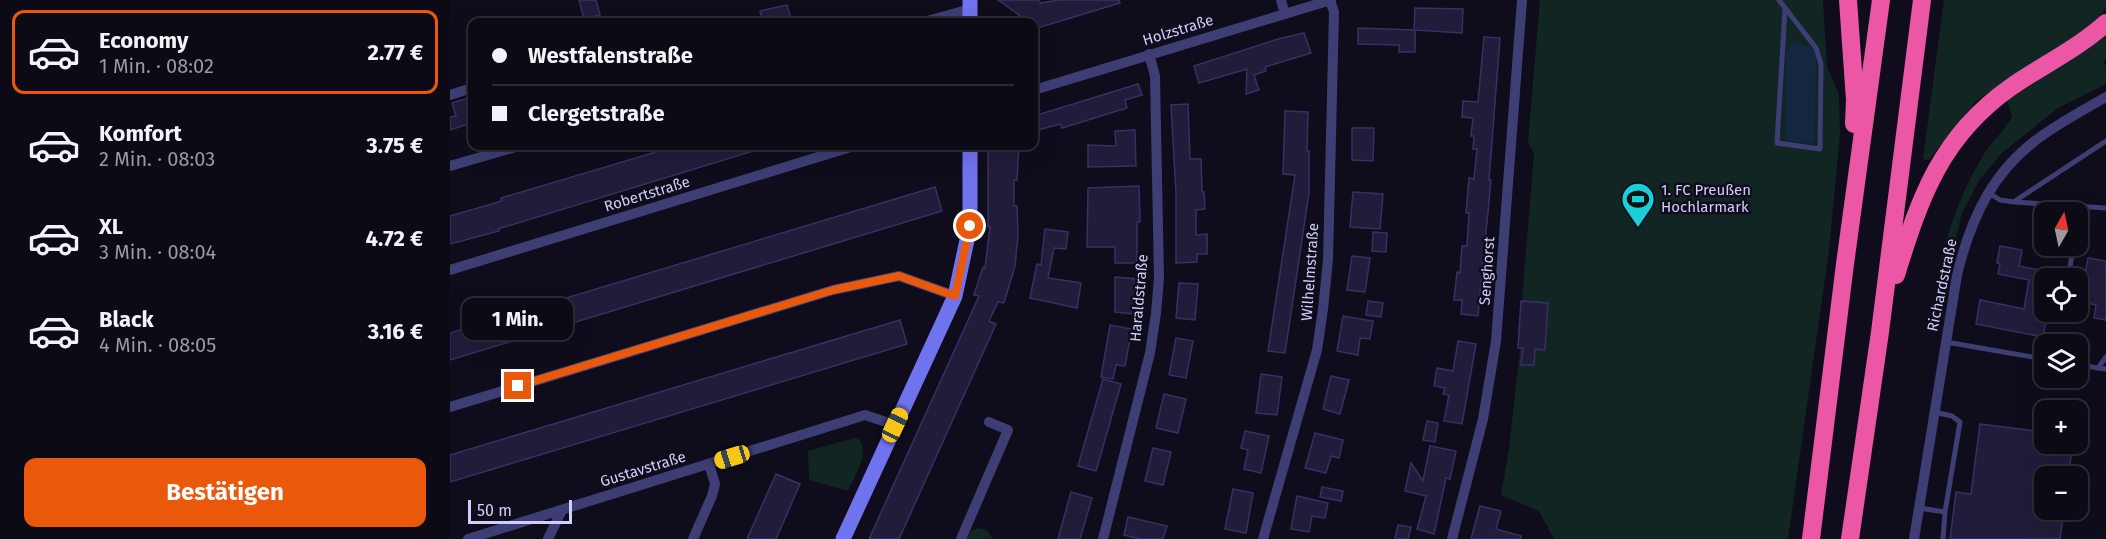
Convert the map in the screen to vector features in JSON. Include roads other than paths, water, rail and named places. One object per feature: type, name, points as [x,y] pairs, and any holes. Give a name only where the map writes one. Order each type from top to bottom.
[{"type":"highway","points":[[1845,264],[1838,246],[1855,119],[1848,0]]},
{"type":"highway","points":[[1811,539],[1881,0]]},
{"type":"highway","points":[[1850,539],[1880,332],[1922,0]]},
{"type":"highway","points":[[1880,332],[1915,215],[1942,158],[1972,119],[2011,88],[2073,50],[2106,23]]},
{"type":"street","points":[[1281,0],[1285,14]]},
{"type":"street","name":"Holzstraße","points":[[1038,89],[1330,0]]},
{"type":"street","name":"Wilhelmstraße","points":[[1263,539],[1317,350],[1323,309],[1328,260],[1334,12],[1330,0]]},
{"type":"street","name":"Senghorst","points":[[1452,539],[1483,419],[1496,341],[1522,0]]},
{"type":"street","points":[[939,18],[970,10]]},
{"type":"street","name":"Haraldstraße","points":[[1103,539],[1150,352],[1159,278],[1155,76],[1149,54]]},
{"type":"street","points":[[450,95],[468,89]]},
{"type":"street","name":"Richardstraße","points":[[1914,539],[1945,342],[1965,243],[1988,192],[2002,173],[2043,135],[2106,97]]},
{"type":"street","points":[[450,166],[505,150]]},
{"type":"street","name":"Robertstraße","points":[[450,270],[841,150]]},
{"type":"street","points":[[843,539],[955,296],[970,226],[970,150]]},
{"type":"street","points":[[450,407],[833,290],[899,276],[955,296]]},
{"type":"street","name":"Gustavstraße","points":[[468,539],[865,415],[895,425]]},
{"type":"street","points":[[961,539],[1008,430],[989,422]]},
{"type":"street","points":[[693,539],[715,484],[709,464]]},
{"type":"street","points":[[548,539],[562,510]]},
{"type":"lane","points":[[1779,0],[1816,48],[1821,64],[1820,149],[1777,143],[1785,9]]},
{"type":"lane","points":[[2014,202],[2106,141]]},
{"type":"lane","points":[[1988,192],[2000,200],[2034,203]]},
{"type":"lane","points":[[2088,207],[2106,208]]},
{"type":"lane","points":[[2070,266],[2072,256]]},
{"type":"lane","points":[[1945,342],[2034,357]]},
{"type":"lane","points":[[2098,368],[2106,357]]},
{"type":"lane","points":[[2088,366],[2106,369]]},
{"type":"lane","points":[[1934,412],[1952,416],[1960,422],[1945,512],[1943,539]]},
{"type":"lane","points":[[1919,508],[1945,512]]},
{"type":"water","points":[[1797,43],[1812,48],[1816,57],[1815,143],[1795,142],[1787,139],[1785,135],[1786,52],[1792,44]]},
{"type":"place","name":"1. FC Preußen Hochlarmark","points":[[1638,228]]}]
